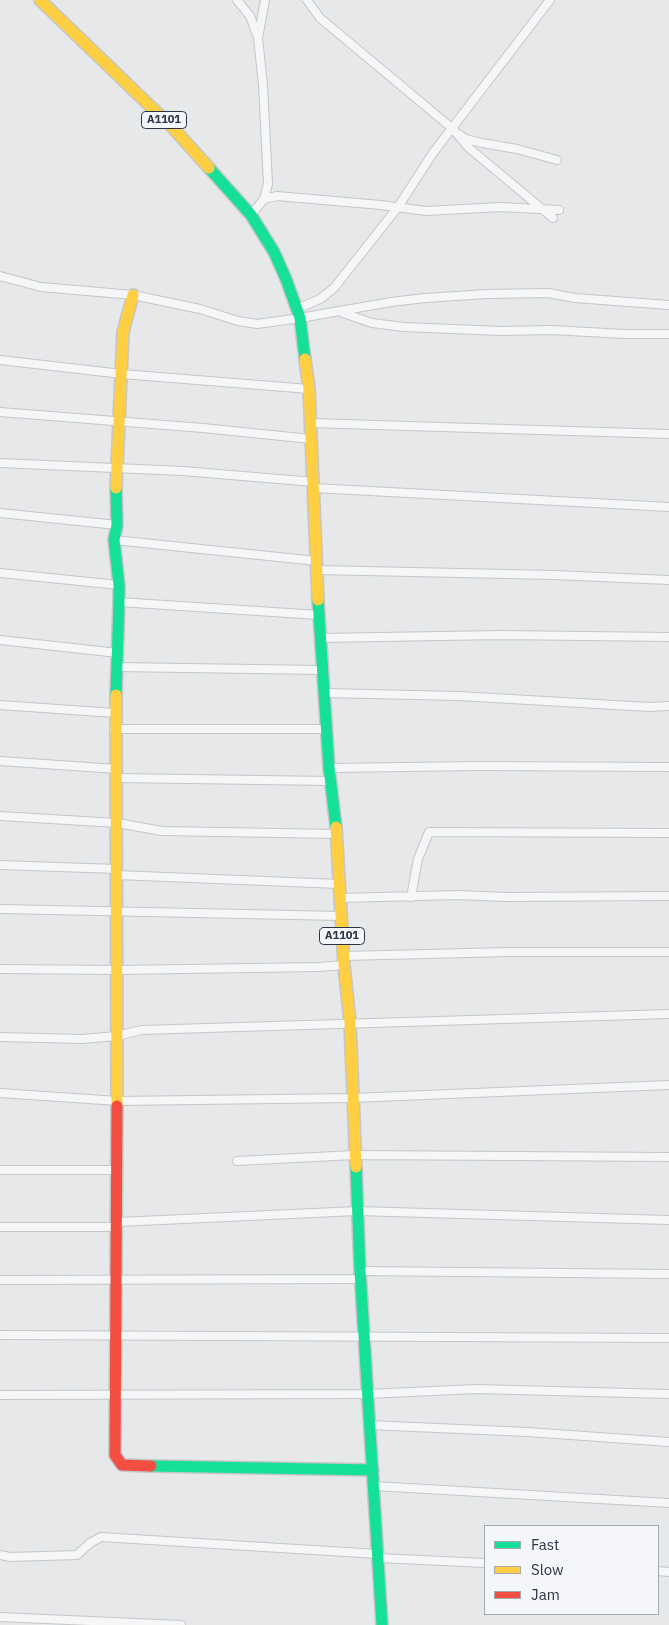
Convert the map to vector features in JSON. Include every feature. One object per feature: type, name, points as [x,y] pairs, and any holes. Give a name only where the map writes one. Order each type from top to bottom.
[{"type":"main road","name":"A1101","points":[[40,0],[174,129],[252,215],[274,252],[298,314],[309,389],[322,670],[329,768],[337,834],[344,961],[350,1022],[360,1275],[382,1625]]},
{"type":"main road","points":[[133,295],[123,332],[116,468],[117,525],[114,540],[120,602],[114,713],[117,773],[118,911],[118,1224],[115,1455],[122,1465],[373,1470]]},
{"type":"street","points":[[237,0],[250,16],[258,38],[263,85],[268,184],[264,199],[252,215]]},
{"type":"street","points":[[258,38],[264,0]]},
{"type":"street","points":[[308,0],[320,18],[466,139],[517,149],[557,160]]},
{"type":"street","points":[[298,314],[334,288],[398,207],[433,153],[454,130],[550,0]]},
{"type":"street","points":[[454,130],[469,148],[553,218]]},
{"type":"street","points":[[264,199],[277,196],[426,211],[500,207],[559,210]]},
{"type":"street","points":[[0,276],[41,287],[133,295],[200,309],[238,321],[257,324],[298,314],[336,312],[425,298],[548,292],[575,298],[669,305]]},
{"type":"street","points":[[336,312],[350,314],[372,323],[404,327],[669,334]]},
{"type":"street","points":[[0,360],[122,374],[309,389]]},
{"type":"street","points":[[0,412],[203,428],[312,439]]},
{"type":"street","points":[[311,423],[669,434]]},
{"type":"street","points":[[0,462],[183,471],[314,485],[669,507]]},
{"type":"street","points":[[0,514],[117,525]]},
{"type":"street","points":[[114,540],[317,566],[669,580]]},
{"type":"street","points":[[0,573],[119,584]]},
{"type":"street","points":[[120,602],[319,614]]},
{"type":"street","points":[[320,638],[501,635],[669,637]]},
{"type":"street","points":[[0,640],[118,653]]},
{"type":"street","points":[[117,667],[322,670]]},
{"type":"street","points":[[324,693],[459,696],[649,707],[669,706]]},
{"type":"street","points":[[0,706],[114,713]]},
{"type":"street","points":[[114,729],[326,729]]},
{"type":"street","points":[[0,761],[117,773],[331,781]]},
{"type":"street","points":[[329,768],[669,767]]},
{"type":"street","points":[[0,816],[117,823],[162,831],[337,834]]},
{"type":"street","points":[[411,897],[418,859],[430,832],[669,833]]},
{"type":"street","points":[[0,865],[339,884]]},
{"type":"street","points":[[341,898],[669,896]]},
{"type":"street","points":[[0,909],[341,916]]},
{"type":"street","points":[[0,969],[118,970],[320,967],[344,961],[499,952],[669,952]]},
{"type":"street","points":[[0,1036],[82,1039],[117,1036],[142,1030],[350,1022],[669,1014]]},
{"type":"street","points":[[0,1093],[118,1101],[352,1098],[669,1085]]},
{"type":"street","points":[[237,1162],[354,1155],[669,1157]]},
{"type":"street","points":[[0,1170],[118,1170]]},
{"type":"street","points":[[0,1227],[118,1224],[357,1211],[669,1220]]},
{"type":"street","points":[[0,1280],[117,1280],[360,1275],[669,1274]]},
{"type":"street","points":[[0,1335],[669,1338]]},
{"type":"street","points":[[0,1395],[367,1394],[476,1389],[669,1394]]},
{"type":"street","points":[[369,1424],[528,1432],[669,1442]]},
{"type":"street","points":[[374,1486],[669,1503]]},
{"type":"street","points":[[0,1555],[10,1557],[77,1555],[90,1543],[101,1537],[484,1563]]},
{"type":"street","points":[[0,1618],[181,1625]]},
{"type":"street","points":[[382,1625],[390,1625]]},
{"type":"traffic: fast","points":[[209,168],[251,215],[274,252],[300,318],[305,359]]},
{"type":"traffic: fast","points":[[116,488],[117,525],[114,540],[119,602],[116,695]]},
{"type":"traffic: fast","points":[[318,600],[329,768],[336,827]]},
{"type":"traffic: fast","points":[[356,1167],[360,1271],[382,1625]]},
{"type":"traffic: fast","points":[[151,1466],[373,1470]]},
{"type":"traffic: slow","points":[[40,0],[174,129],[209,168]]},
{"type":"traffic: slow","points":[[116,488],[123,332],[133,295]]},
{"type":"traffic: slow","points":[[305,359],[309,389],[318,600]]},
{"type":"traffic: slow","points":[[116,695],[117,1106]]},
{"type":"traffic: slow","points":[[336,827],[344,965],[350,1022],[356,1167]]},
{"type":"traffic: jam","points":[[117,1106],[115,1455],[122,1465],[151,1466]]}]
